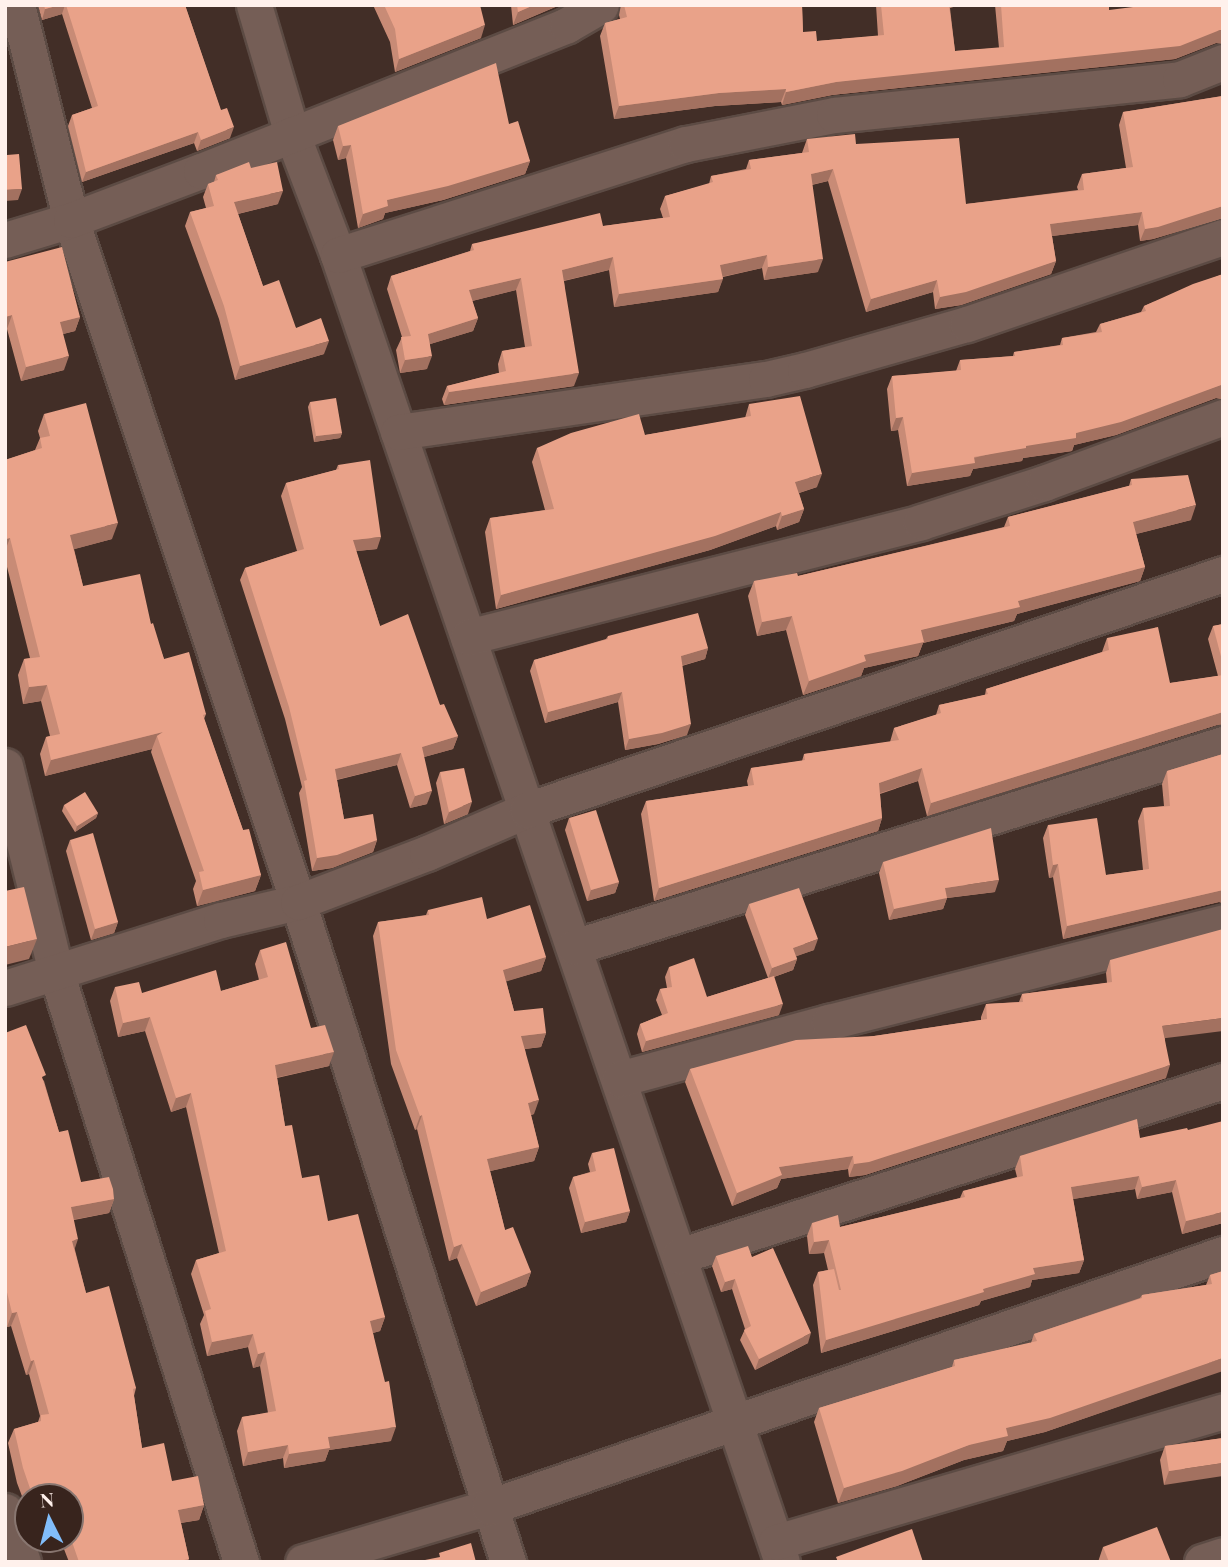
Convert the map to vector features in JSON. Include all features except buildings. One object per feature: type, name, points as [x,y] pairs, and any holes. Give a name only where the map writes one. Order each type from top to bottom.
[{"type":"street","points":[[17,5],[71,220],[298,902],[508,1562]]},
{"type":"street","points":[[254,5],[292,134],[338,255],[779,1552],[1223,1411]]},
{"type":"street","points":[[5,240],[71,220],[292,134],[567,25],[601,5]]},
{"type":"street","points":[[338,255],[686,144],[834,115],[1180,79],[1223,62]]},
{"type":"street","points":[[398,432],[766,379],[805,370],[967,324],[1223,237]]},
{"type":"street","points":[[468,637],[921,522],[1044,483],[1223,416]]},
{"type":"street","points":[[5,988],[221,920],[298,902],[427,853],[527,810],[1223,574]]},
{"type":"street","points":[[574,947],[1223,744]]},
{"type":"street","points":[[5,766],[56,972],[241,1562]]},
{"type":"street","points":[[619,1079],[828,1022],[1223,922]]},
{"type":"street","points":[[679,1256],[1223,1082]]},
{"type":"street","points":[[303,1562],[489,1507],[1223,1254]]},
{"type":"street","points":[[5,1511],[23,1562]]},
{"type":"street","points":[[1202,1562],[1223,1555]]}]
